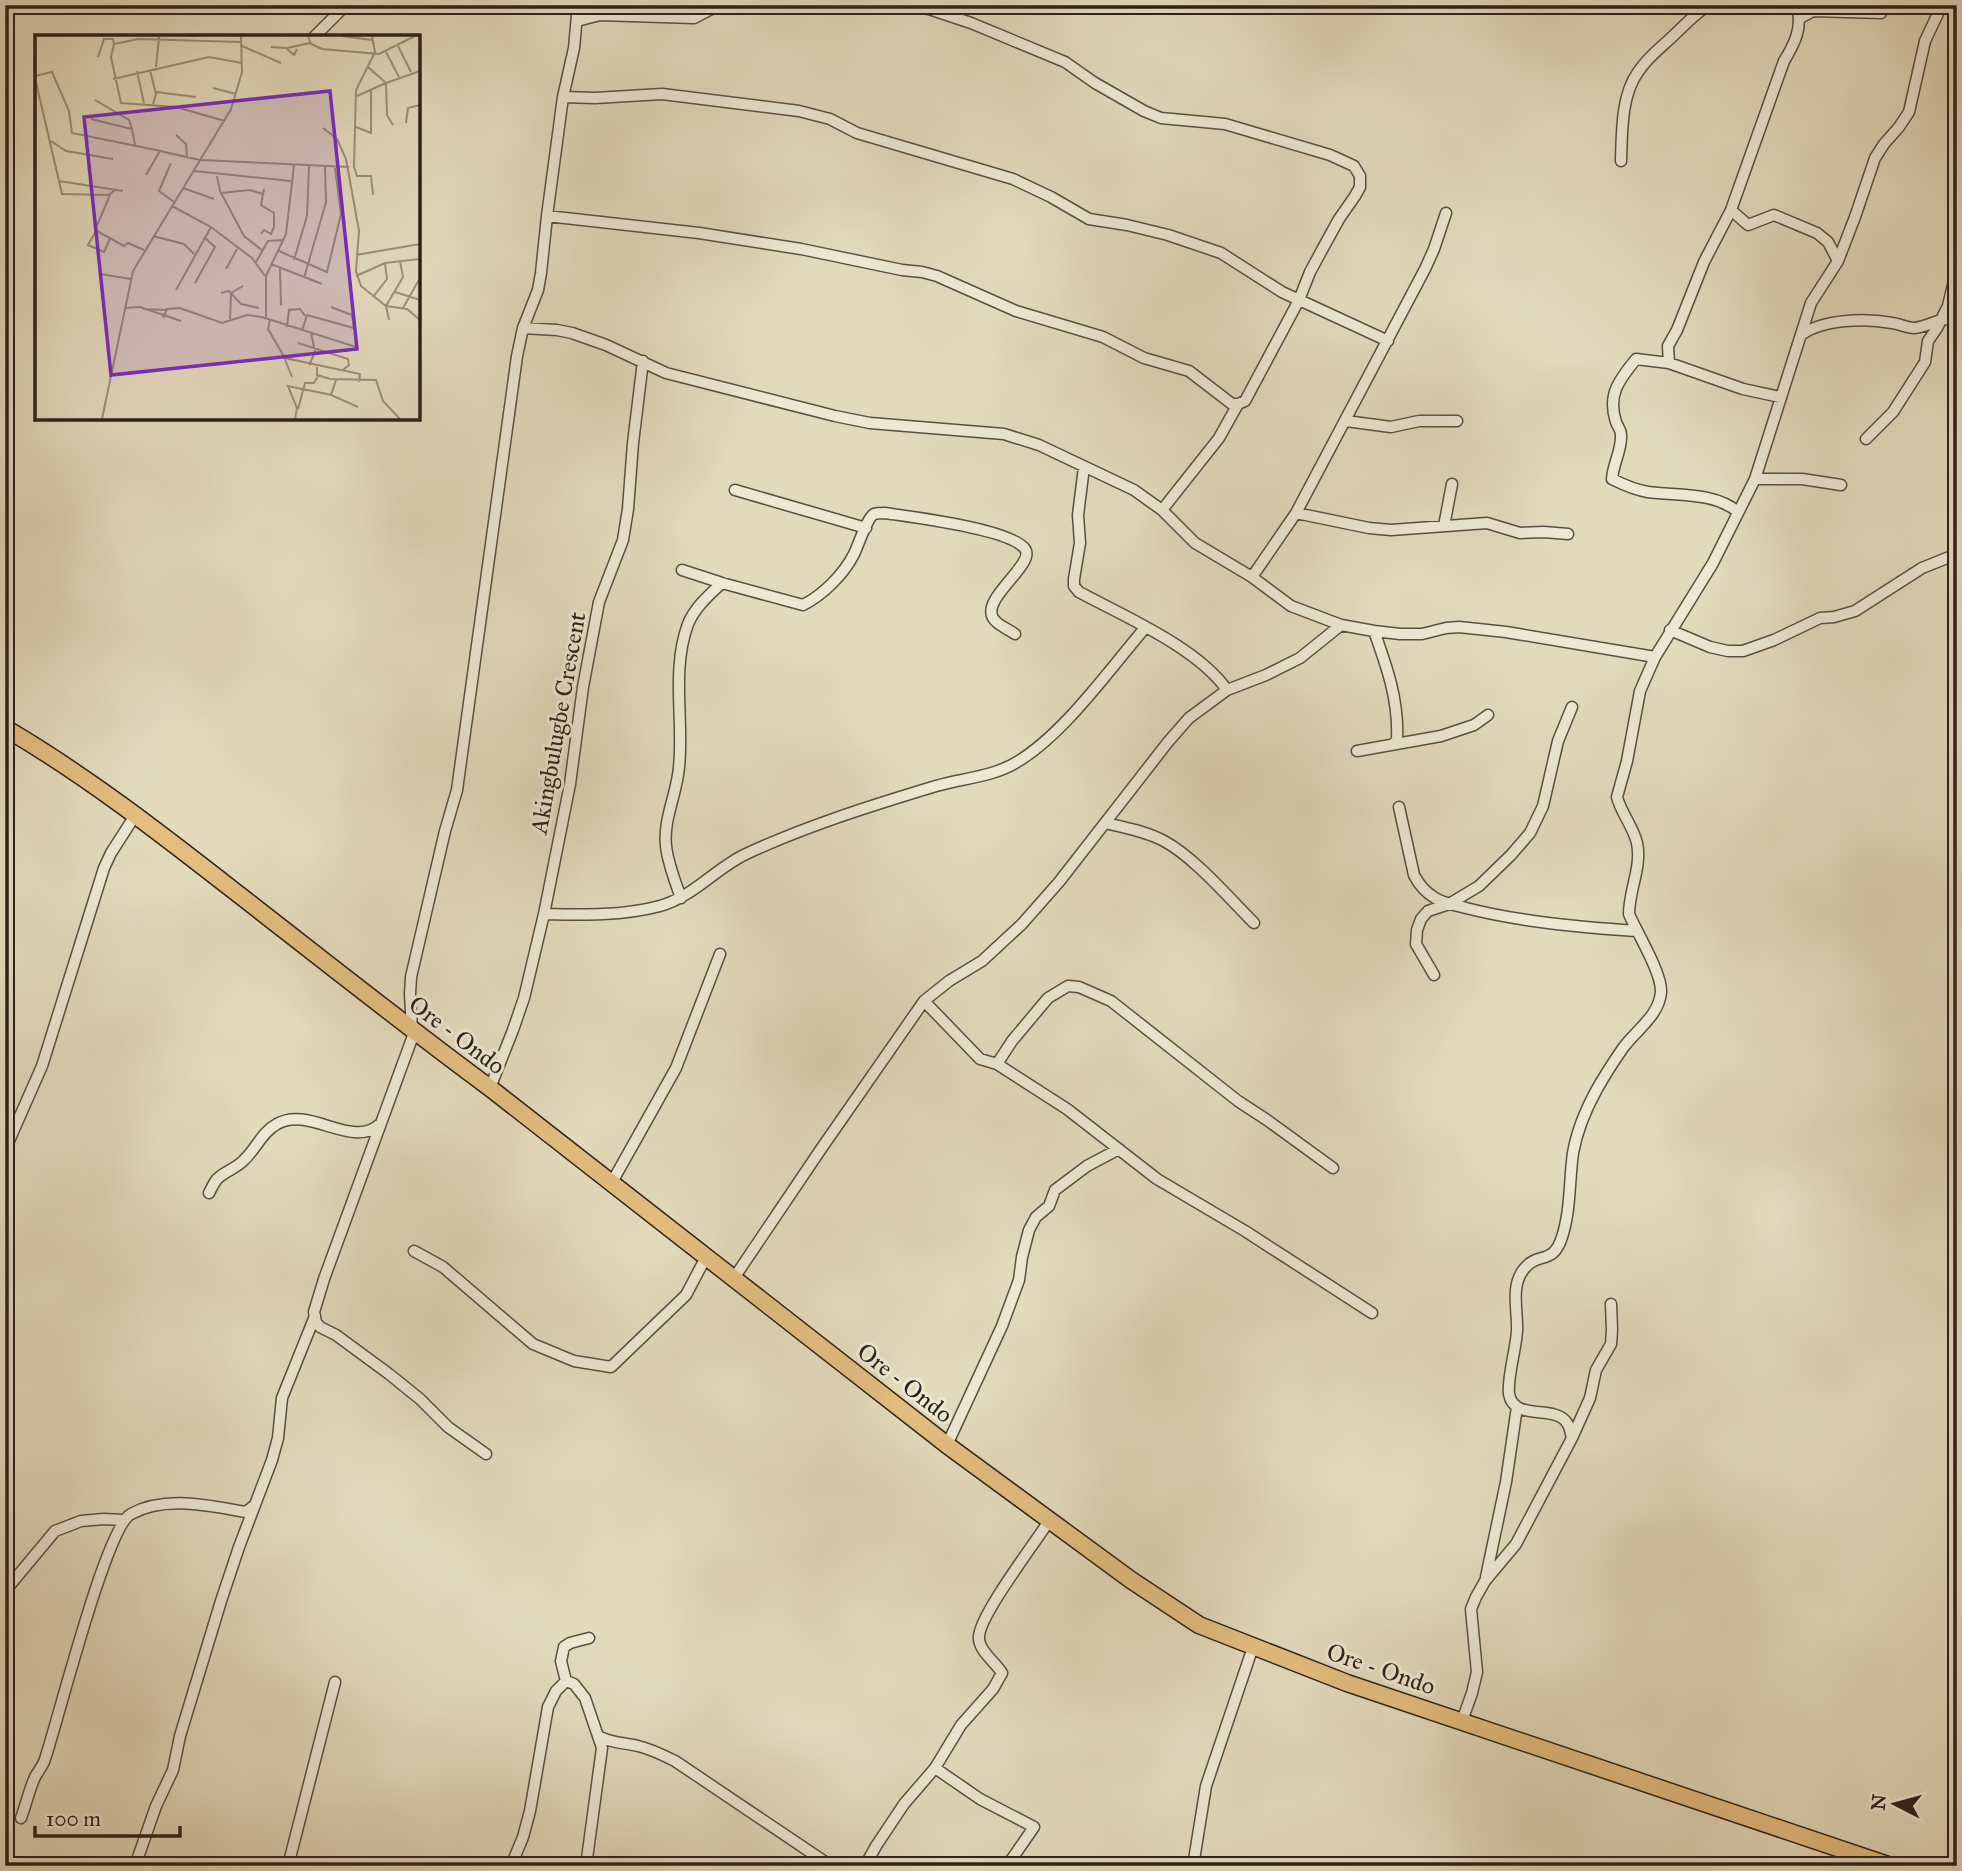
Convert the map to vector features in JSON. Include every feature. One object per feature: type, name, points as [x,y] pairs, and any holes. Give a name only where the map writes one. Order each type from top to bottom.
[{"type":"main road","name":"Ore - Ondo","points":[[5,728],[52,755],[136,814],[947,1445],[1131,1580],[1199,1625],[1347,1683],[1891,1866]]},
{"type":"street","points":[[316,35],[346,5]]},
{"type":"street","points":[[486,1454],[448,1427],[420,1399],[389,1374],[336,1335],[320,1327],[314,1312],[413,1031],[411,977],[457,790],[517,356],[541,273],[563,97],[578,22],[578,5]]},
{"type":"street","points":[[578,22],[600,15],[694,18],[725,5]]},
{"type":"street","points":[[547,216],[699,233],[922,272],[1016,311],[1103,337],[1144,358],[1189,371],[1232,404],[1245,401],[1299,300],[1322,248],[1360,187],[1360,176],[1354,166],[1330,155],[1225,124],[1161,118],[1095,83],[1065,62],[971,23],[929,9],[906,5]]},
{"type":"street","points":[[1621,161],[1622,126],[1629,90],[1637,72],[1697,12],[1709,5]]},
{"type":"street","points":[[1669,363],[1668,346],[1704,262],[1731,210],[1784,61],[1795,44],[1800,18],[1797,8],[1790,5]]},
{"type":"street","points":[[1572,1438],[1567,1423],[1560,1417],[1517,1407],[1509,1394],[1517,1330],[1515,1298],[1524,1269],[1535,1260],[1550,1256],[1557,1250],[1569,1212],[1573,1151],[1586,1110],[1624,1046],[1657,1007],[1661,995],[1661,982],[1629,914],[1637,868],[1637,845],[1632,827],[1617,797],[1627,761],[1640,691],[1670,630],[1713,563],[1755,479],[1811,303],[1838,261],[1875,158],[1909,112],[1925,41],[1942,5]]},
{"type":"street","points":[[1800,18],[1813,11],[1881,13]]},
{"type":"street","points":[[563,97],[662,94],[799,111],[831,120],[857,133],[1013,180],[1051,197],[1089,219],[1168,235],[1221,253],[1282,292],[1388,341]]},
{"type":"street","points":[[1731,210],[1748,225],[1774,215],[1817,233],[1828,242],[1838,261]]},
{"type":"street","points":[[1252,577],[1296,513],[1346,421],[1425,269],[1446,213]]},
{"type":"street","points":[[1866,439],[1893,412],[1925,362],[1928,341],[1948,306],[1957,268]]},
{"type":"street","points":[[1800,335],[1809,328],[1824,324],[1871,320],[1912,328],[1950,318],[1957,320]]},
{"type":"street","points":[[523,328],[572,333],[677,376],[835,416],[870,423],[1004,434],[1039,445],[1134,490],[1162,510],[1195,543],[1252,577],[1291,606],[1341,625],[1374,631],[1422,634],[1446,628],[1506,632],[1655,657]]},
{"type":"street","points":[[1738,512],[1720,501],[1629,488],[1612,479],[1621,429],[1616,424],[1612,393],[1636,359],[1669,363],[1743,389],[1780,397]]},
{"type":"street","name":"Akingbulugbe Crescent","points":[[490,1088],[524,998],[570,784],[583,687],[600,601],[623,540],[643,361]]},
{"type":"street","points":[[1162,510],[1219,438],[1238,404]]},
{"type":"street","points":[[1346,421],[1391,427],[1419,421],[1457,421]]},
{"type":"street","points":[[1084,467],[1078,515],[1080,543],[1074,586],[1079,592],[1177,646],[1220,680],[1227,690]]},
{"type":"street","points":[[1755,479],[1802,479],[1841,485]]},
{"type":"street","points":[[1444,526],[1452,484]]},
{"type":"street","points":[[735,489],[866,527]]},
{"type":"street","points":[[682,570],[803,605],[825,590],[843,571],[874,514],[885,513],[977,529],[1004,537],[1024,547],[1027,554],[1026,560],[992,606],[994,621],[1015,634]]},
{"type":"street","points":[[1296,513],[1391,530],[1486,523],[1520,533],[1568,534]]},
{"type":"street","points":[[1670,630],[1710,647],[1743,651],[1774,640],[1820,618],[1855,611],[1922,568],[1957,554]]},
{"type":"street","points":[[681,898],[666,846],[666,826],[677,788],[680,764],[679,676],[689,622],[701,603],[722,583]]},
{"type":"street","points":[[734,1278],[924,1000],[982,961],[1022,924],[1189,718],[1227,690],[1300,658],[1341,625]]},
{"type":"street","points":[[544,914],[594,915],[631,912],[663,905],[681,898],[744,855],[865,807],[948,782],[989,774],[1016,763],[1045,742],[1145,628]]},
{"type":"street","points":[[1374,631],[1390,672],[1397,729],[1397,740],[1394,743]]},
{"type":"street","points":[[1434,975],[1416,944],[1421,919],[1428,911],[1449,904],[1479,886],[1511,856],[1530,833],[1543,806],[1558,741],[1572,707]]},
{"type":"street","points":[[1357,751],[1441,736],[1474,725],[1488,715]]},
{"type":"street","points":[[1399,807],[1415,875],[1418,883],[1432,896],[1449,904],[1491,914],[1636,931]]},
{"type":"street","points":[[5,1150],[42,1066],[104,868],[136,814]]},
{"type":"street","points":[[1106,823],[1165,841],[1184,854],[1254,923]]},
{"type":"street","points":[[611,1184],[676,1068],[720,954]]},
{"type":"street","points":[[997,1064],[1012,1041],[1048,999],[1068,986],[1079,987],[1111,1001],[1238,1101],[1333,1168]]},
{"type":"street","points":[[924,1000],[980,1059],[997,1064],[1067,1109],[1157,1179],[1245,1231],[1372,1313]]},
{"type":"street","points":[[209,1193],[218,1179],[244,1161],[268,1130],[279,1122],[308,1119],[355,1132],[376,1128],[382,1123]]},
{"type":"street","points":[[947,1445],[1002,1326],[1020,1280],[1022,1257],[1029,1230],[1036,1217],[1049,1206],[1055,1190],[1087,1166],[1119,1150]]},
{"type":"street","points":[[414,1251],[443,1267],[533,1344],[574,1362],[611,1367],[686,1294],[706,1257]]},
{"type":"street","points":[[1462,1721],[1477,1672],[1471,1609],[1485,1581],[1516,1544],[1572,1438],[1590,1398],[1596,1370],[1611,1344],[1611,1304]]},
{"type":"street","points":[[135,1866],[156,1806],[173,1770],[180,1736],[221,1601],[278,1438],[282,1398],[315,1316]]},
{"type":"street","points":[[1485,1581],[1506,1482],[1517,1407]]},
{"type":"street","points":[[21,1818],[35,1778],[45,1761],[106,1557],[123,1520],[129,1514],[152,1506],[185,1503],[246,1512],[256,1505]]},
{"type":"street","points":[[5,1591],[55,1531],[81,1521],[123,1520]]},
{"type":"street","points":[[865,1866],[904,1804],[935,1768],[961,1725],[993,1689],[1002,1673],[982,1649],[979,1637],[987,1612],[1049,1521]]},
{"type":"street","points":[[566,1681],[561,1661],[564,1647],[589,1638]]},
{"type":"street","points":[[1192,1866],[1206,1786],[1253,1647]]},
{"type":"street","points":[[566,1681],[574,1684],[584,1698],[602,1748],[586,1866]]},
{"type":"street","points":[[511,1866],[530,1811],[548,1707],[556,1691],[566,1681]]},
{"type":"street","points":[[288,1866],[335,1682]]},
{"type":"street","points":[[600,1737],[609,1742],[635,1745],[657,1752],[675,1761],[831,1866]]},
{"type":"street","points":[[935,1768],[981,1799],[1034,1827],[1007,1866]]}]
